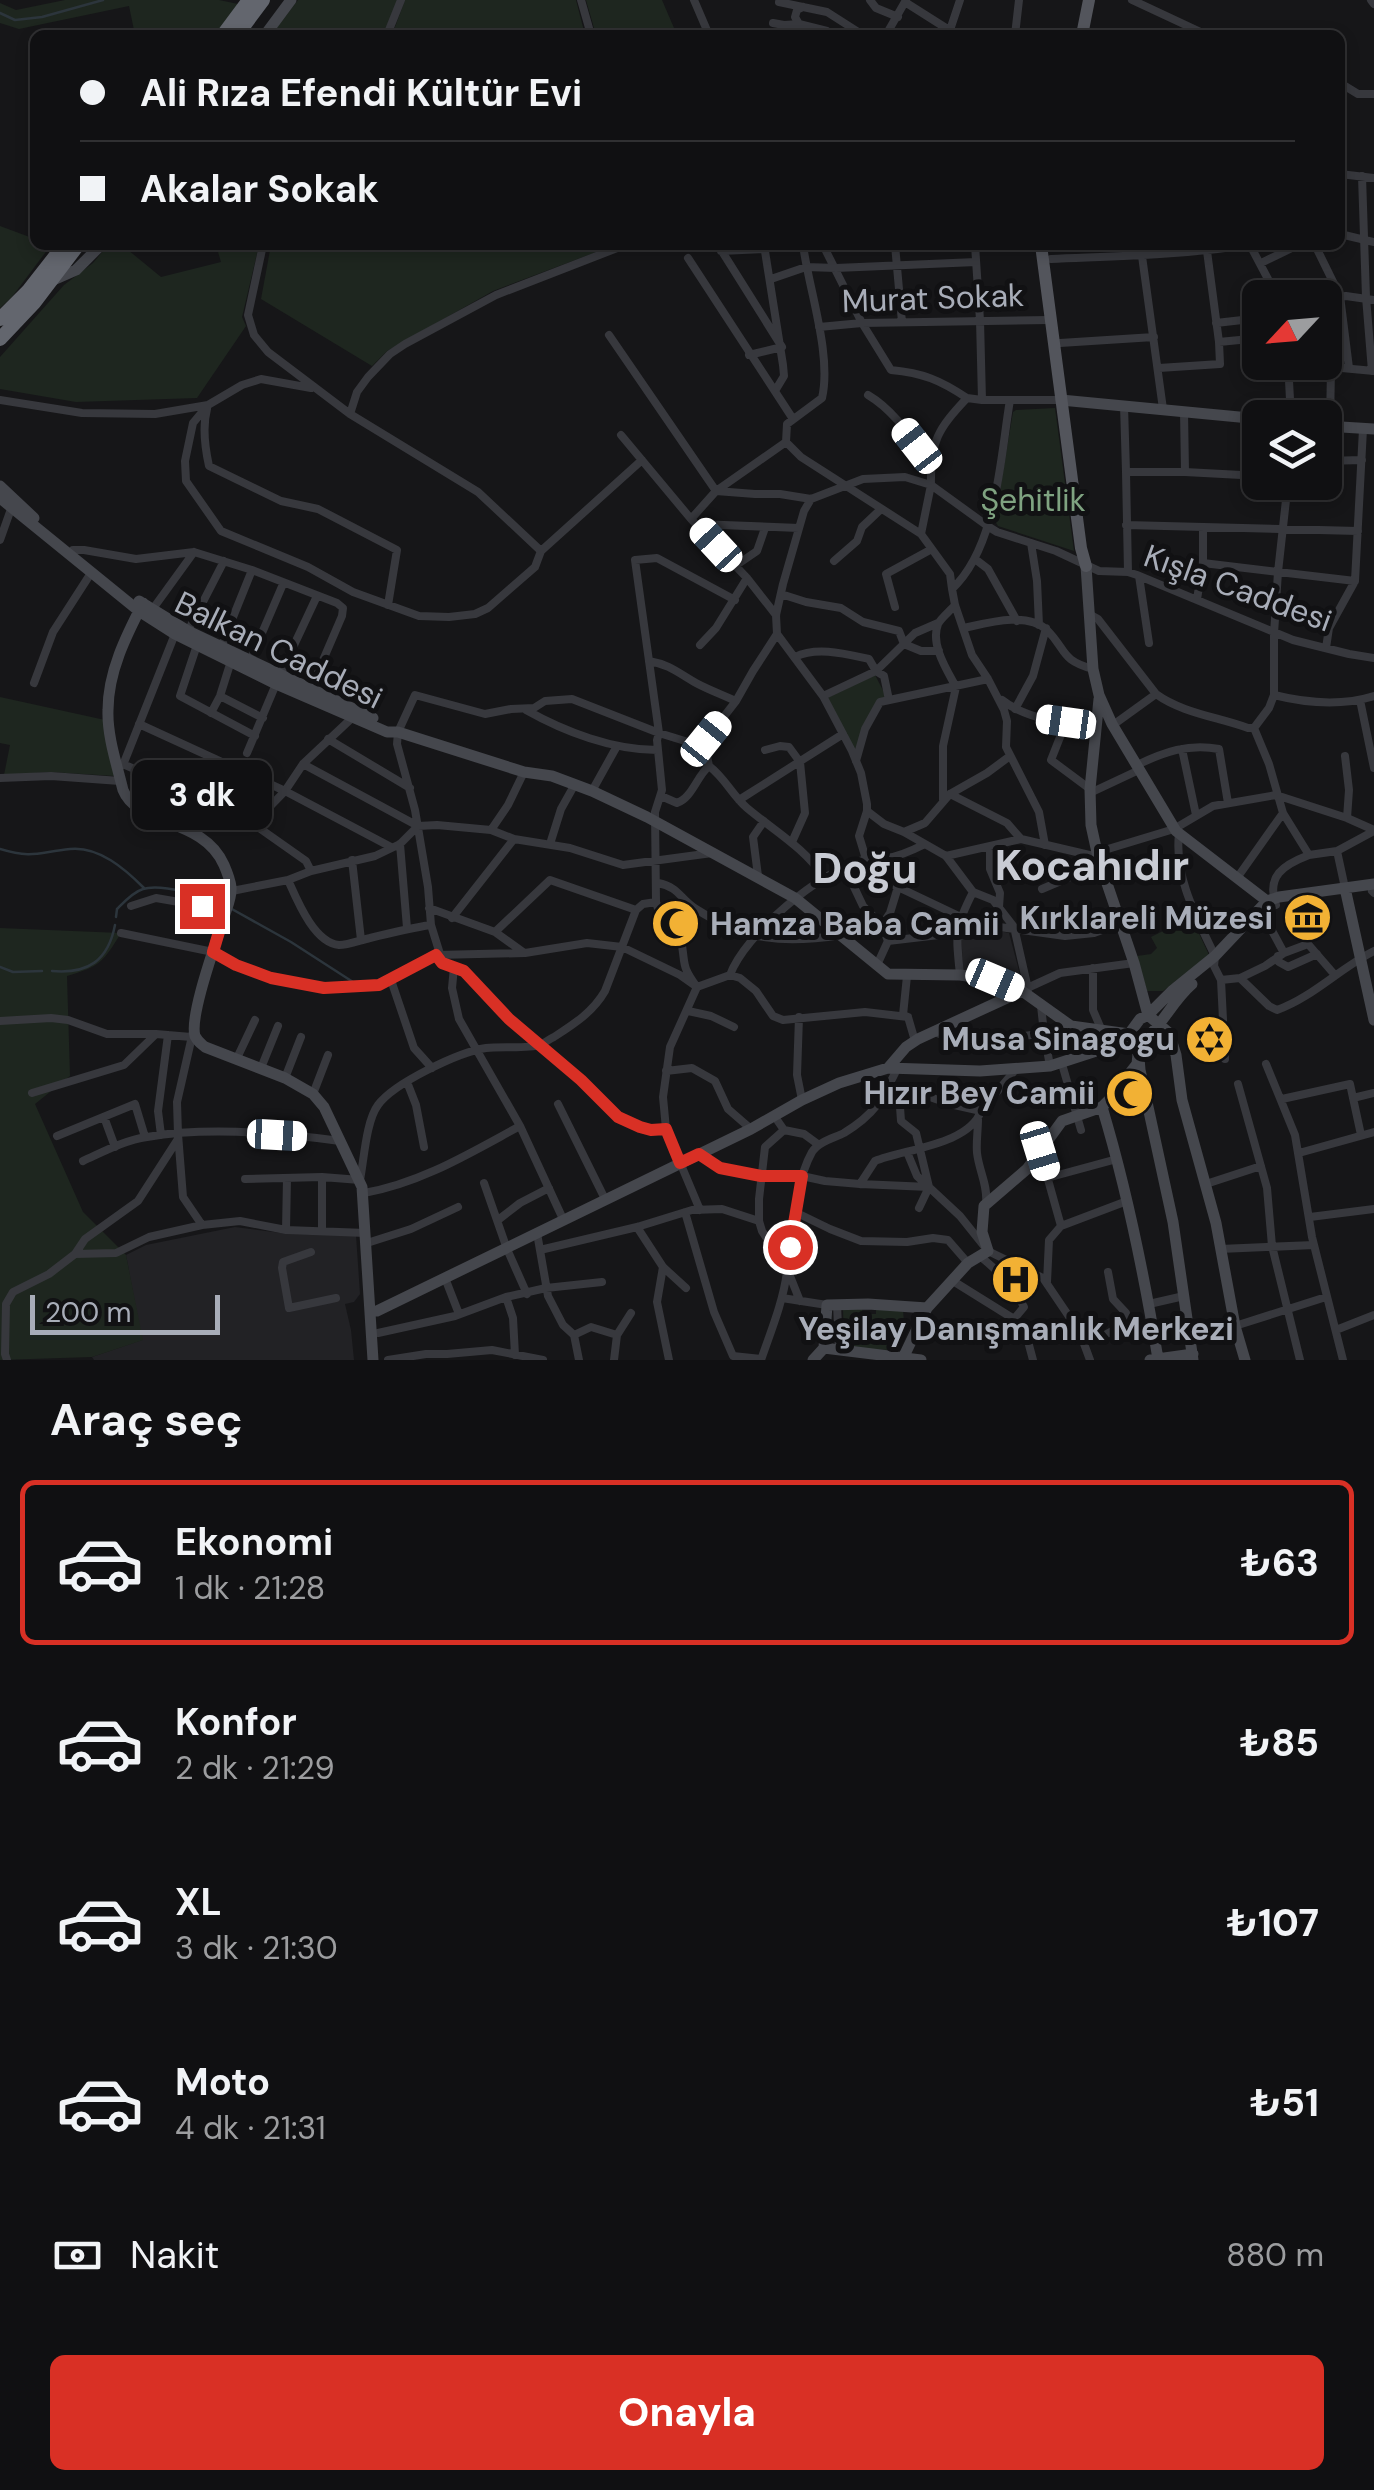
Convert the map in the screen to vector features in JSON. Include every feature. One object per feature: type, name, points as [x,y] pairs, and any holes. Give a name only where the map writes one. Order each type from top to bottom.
[{"type":"highway","points":[[227,30],[249,0]]},
{"type":"highway","points":[[241,30],[263,0]]},
{"type":"highway","points":[[0,319],[28,292],[60,250]]},
{"type":"highway","points":[[0,339],[74,250]]},
{"type":"main road","points":[[1078,30],[1080,0]]},
{"type":"main road","points":[[1079,30],[1088,0]]},
{"type":"main road","points":[[1042,250],[1065,400]]},
{"type":"main road","points":[[1050,252],[1086,566]]},
{"type":"street","points":[[268,30],[292,0]]},
{"type":"street","points":[[389,30],[401,0]]},
{"type":"street","points":[[581,0],[590,30]]},
{"type":"street","points":[[694,0],[707,30]]},
{"type":"street","points":[[870,0],[876,8],[898,18]]},
{"type":"street","points":[[954,30],[960,0]]},
{"type":"street","points":[[1016,30],[1019,0]]},
{"type":"street","points":[[1132,0],[1196,30]]},
{"type":"street","points":[[890,30],[905,1],[951,30]]},
{"type":"street","points":[[779,2],[826,12],[854,30]]},
{"type":"street","points":[[799,24],[795,17],[803,7]]},
{"type":"street","points":[[772,23],[823,30]]},
{"type":"street","points":[[1345,86],[1358,94],[1374,94]]},
{"type":"street","points":[[1345,174],[1374,178]]},
{"type":"street","points":[[1342,368],[1373,371],[1370,241],[1362,176]]},
{"type":"street","points":[[1345,235],[1370,241]]},
{"type":"street","points":[[52,280],[76,270],[97,250]]},
{"type":"street","points":[[261,250],[248,315],[254,335],[268,352],[350,414],[478,492],[542,551]]},
{"type":"street","points":[[350,414],[357,392],[390,354],[496,294],[612,250]]},
{"type":"street","points":[[721,250],[782,348]]},
{"type":"street","points":[[766,250],[782,348],[784,376],[776,391]]},
{"type":"street","points":[[804,250],[819,327],[825,384],[822,398],[787,424],[786,442],[800,457],[921,534],[950,574],[954,605],[972,655],[994,690],[1007,721],[1006,747],[1039,812],[1045,845]]},
{"type":"street","points":[[826,250],[862,323],[891,370],[919,372],[967,398],[1065,400],[1242,418]]},
{"type":"street","points":[[896,250],[902,322]]},
{"type":"street","points":[[976,250],[982,400]]},
{"type":"street","points":[[1050,252],[1142,256],[1214,250]]},
{"type":"street","points":[[1251,250],[1269,280]]},
{"type":"street","points":[[1260,263],[1287,250]]},
{"type":"street","points":[[1318,250],[1332,280]]},
{"type":"street","points":[[1159,368],[1220,364],[1207,251]]},
{"type":"street","points":[[1142,256],[1163,409]]},
{"type":"street","points":[[688,258],[793,419]]},
{"type":"street","points":[[771,279],[806,267],[976,262]]},
{"type":"street","points":[[1342,296],[1370,298]]},
{"type":"street","points":[[1342,312],[1349,368]]},
{"type":"street","name":"Murat Sokak","points":[[819,327],[1050,320]]},
{"type":"street","points":[[1216,323],[1242,320]]},
{"type":"street","points":[[609,335],[716,491]]},
{"type":"street","points":[[1060,343],[1154,337]]},
{"type":"street","points":[[1219,342],[1242,340]]},
{"type":"street","points":[[749,355],[782,348]]},
{"type":"street","points":[[318,390],[261,380],[242,385],[208,405],[192,422],[185,461],[186,481],[221,531],[308,567],[353,592],[419,616],[482,612],[535,567],[542,551],[642,460]]},
{"type":"street","points":[[868,394],[897,420],[930,463]]},
{"type":"street","points":[[921,534],[930,484],[930,454],[946,421],[967,398]]},
{"type":"street","points":[[0,400],[82,413],[155,414],[208,405]]},
{"type":"street","points":[[952,589],[975,559],[989,527],[1010,400]]},
{"type":"street","points":[[208,405],[204,420],[210,466],[281,501],[318,509],[397,550],[388,605]]},
{"type":"street","points":[[1124,405],[1128,572]]},
{"type":"street","points":[[1184,411],[1185,472]]},
{"type":"street","points":[[1326,648],[1330,628],[1355,582],[1362,460],[1369,429],[1342,427]]},
{"type":"street","points":[[620,435],[776,615]]},
{"type":"street","points":[[694,522],[716,491],[786,442]]},
{"type":"street","points":[[1342,461],[1362,460]]},
{"type":"street","points":[[1126,472],[1242,475]]},
{"type":"street","points":[[716,491],[811,498],[863,478],[906,477],[930,484]]},
{"type":"street","name":"Kışla Caddesi","points":[[930,484],[989,527],[1056,551],[1099,572],[1128,572],[1274,634],[1374,658]]},
{"type":"street","name":"Balkan Caddesi","points":[[0,486],[145,608]]},
{"type":"street","name":"Balkan Caddesi","points":[[0,498],[91,574],[197,645],[231,662],[310,688],[398,732]]},
{"type":"street","points":[[811,498],[781,594],[776,615],[778,634],[824,696],[856,760],[867,811],[859,836],[866,859],[881,879],[960,917],[992,926],[1065,936],[1094,934],[1121,923]]},
{"type":"street","points":[[1254,728],[1274,695],[1274,634],[1286,500]]},
{"type":"street","points":[[0,540],[10,509]]},
{"type":"street","points":[[834,561],[857,541],[862,527],[881,509]]},
{"type":"street","points":[[694,522],[799,528]]},
{"type":"street","points":[[1126,525],[1358,531]]},
{"type":"street","points":[[1196,599],[1204,527]]},
{"type":"street","points":[[735,566],[757,551],[764,528]]},
{"type":"street","points":[[1015,709],[1033,676],[1043,627],[1031,543]]},
{"type":"street","points":[[73,550],[136,559],[194,552],[337,603],[343,612],[310,688]]},
{"type":"street","points":[[895,607],[886,574],[930,550]]},
{"type":"street","points":[[194,552],[145,608],[118,659],[110,685],[108,718],[126,797],[134,806],[211,844],[225,868],[227,905],[177,1102],[183,1196],[202,1225]]},
{"type":"street","points":[[682,940],[661,918],[656,902],[656,812],[661,796],[659,733],[635,560],[656,558],[735,600]]},
{"type":"street","points":[[975,559],[988,569],[1017,621]]},
{"type":"street","points":[[121,773],[181,632],[224,561]]},
{"type":"street","points":[[1203,563],[1355,582]]},
{"type":"street","points":[[1086,566],[1093,669],[1112,724],[1177,831],[1270,905]]},
{"type":"street","points":[[221,647],[252,570]]},
{"type":"street","points":[[34,683],[53,632],[91,574]]},
{"type":"street","points":[[1139,576],[1149,644]]},
{"type":"street","points":[[700,646],[747,578]]},
{"type":"street","points":[[250,661],[283,584]]},
{"type":"street","points":[[781,594],[841,608],[863,622],[899,631],[904,644],[921,651],[939,650]]},
{"type":"street","points":[[247,753],[317,596]]},
{"type":"street","points":[[824,696],[876,671],[915,632],[938,623],[954,605]]},
{"type":"street","points":[[1088,614],[1098,618],[1156,694],[1176,706],[1254,728]]},
{"type":"street","points":[[964,628],[996,621],[1031,620],[1043,627],[1065,656],[1093,669]]},
{"type":"street","points":[[938,623],[941,659],[956,687],[943,746],[946,797]]},
{"type":"street","name":"Balkan Caddesi","points":[[181,632],[250,661],[353,718],[387,732],[398,732],[524,772],[552,776],[657,822],[795,898],[888,974],[960,975],[995,980],[1025,990],[1071,1026],[1129,1034]]},
{"type":"street","points":[[701,746],[736,701],[778,634]]},
{"type":"street","points":[[197,645],[180,696],[255,736]]},
{"type":"street","points":[[795,657],[802,653],[836,652],[869,660],[884,676],[889,700]]},
{"type":"street","points":[[649,661],[665,664],[736,701]]},
{"type":"street","points":[[211,713],[231,662]]},
{"type":"street","points":[[856,760],[865,729],[880,702],[988,679]]},
{"type":"street","points":[[994,690],[1015,709],[1095,726],[1112,724],[1156,694]]},
{"type":"street","points":[[121,933],[213,952],[271,978],[324,988],[372,987],[440,954],[428,908],[418,826],[397,744],[398,732],[415,694],[485,714],[511,708],[526,710],[545,700],[572,698],[701,746],[710,766],[725,779],[733,794],[810,858],[826,878]]},
{"type":"street","points":[[904,1356],[927,1308],[979,1257],[986,1205],[1027,1169],[1062,1121],[1102,1108],[1134,1070],[1139,1044],[1152,1035],[1153,1019],[1098,855],[1092,825],[1090,791],[1099,695]]},
{"type":"street","points":[[1274,695],[1303,702],[1374,696]]},
{"type":"street","points":[[220,696],[263,718]]},
{"type":"street","points":[[1360,700],[1371,735],[1374,768]]},
{"type":"street","points":[[526,710],[549,723],[617,746],[658,750]]},
{"type":"street","points":[[253,824],[285,791],[303,764],[353,718]]},
{"type":"street","points":[[1066,722],[1051,760],[1090,791]]},
{"type":"street","points":[[140,724],[396,846]]},
{"type":"street","points":[[1254,728],[1282,813],[1308,855]]},
{"type":"street","points":[[739,800],[844,734]]},
{"type":"street","points":[[328,739],[410,789]]},
{"type":"street","points":[[592,791],[617,746]]},
{"type":"street","points":[[1090,791],[1166,751],[1202,746],[1219,749],[1228,802]]},
{"type":"street","points":[[765,750],[789,747],[800,762],[806,814],[792,842]]},
{"type":"street","points":[[1182,749],[1196,815]]},
{"type":"street","points":[[904,832],[930,819],[946,797],[1010,756]]},
{"type":"street","points":[[1344,756],[1349,790],[1347,818]]},
{"type":"street","points":[[303,764],[418,826],[491,830],[623,865],[712,853]]},
{"type":"street","points":[[661,796],[676,803],[684,800],[710,766]]},
{"type":"street","points":[[491,830],[524,772]]},
{"type":"street","points":[[0,778],[121,773],[245,818],[306,861],[311,871]]},
{"type":"street","points":[[550,844],[561,809],[575,784]]},
{"type":"street","points":[[946,856],[1021,840],[1098,855],[1177,831],[1214,806],[1276,795],[1374,830]]},
{"type":"street","points":[[946,797],[1008,823],[1021,840]]},
{"type":"street","points":[[867,811],[946,856],[973,892],[993,900],[1014,927],[1022,954],[1025,990]]},
{"type":"street","points":[[1237,878],[1282,813]]},
{"type":"street","points":[[758,876],[752,837],[764,821]]},
{"type":"street","points":[[131,906],[156,898],[202,906],[227,905],[311,871],[375,856],[396,846],[418,826]]},
{"type":"street","points":[[1317,954],[1288,967],[1279,962],[1281,954],[1270,905],[1274,879],[1282,869],[1308,855],[1337,851],[1374,830]]},
{"type":"street","points":[[1177,831],[1177,852],[1189,902],[1220,980],[1225,1059]]},
{"type":"street","points":[[452,918],[514,839]]},
{"type":"street","points":[[730,975],[755,937],[795,898],[866,859],[896,856],[923,845]]},
{"type":"street","points":[[396,846],[407,928]]},
{"type":"street","points":[[990,846],[990,869],[1000,894],[999,907]]},
{"type":"street","points":[[1337,851],[1374,1020]]},
{"type":"street","points":[[1042,889],[1082,872],[1098,855]]},
{"type":"street","points":[[352,860],[361,940]]},
{"type":"street","points":[[288,880],[314,930],[338,945],[431,925]]},
{"type":"street","points":[[496,932],[550,880],[636,910]]},
{"type":"street","points":[[658,883],[682,894],[692,907],[755,937],[803,941],[842,935]]},
{"type":"street","points":[[854,887],[863,906],[882,925],[888,940],[877,965]]},
{"type":"street","points":[[882,925],[898,888]]},
{"type":"street","points":[[1153,1019],[1173,990],[1214,961],[1270,905],[1374,889]]},
{"type":"street","points":[[960,975],[956,933],[973,892]]},
{"type":"street","points":[[380,1360],[362,1187],[371,1118],[378,1105],[432,1068],[476,1050],[540,1046],[580,1020],[600,999],[611,978],[636,910],[656,902]]},
{"type":"street","points":[[692,907],[682,940],[682,960],[697,987]]},
{"type":"street","points":[[428,908],[496,932],[524,954]]},
{"type":"street","points":[[888,940],[956,933]]},
{"type":"street","points":[[436,955],[524,954],[587,943],[622,947],[697,987]]},
{"type":"street","points":[[1220,980],[1240,978],[1281,954],[1308,944],[1331,976]]},
{"type":"street","points":[[1240,978],[1278,1010],[1296,1003],[1374,950]]},
{"type":"street","points":[[436,955],[442,963],[464,971],[509,1019],[618,1117],[651,1130],[666,1129]]},
{"type":"street","points":[[685,1212],[714,1312],[733,1356],[761,1359],[782,1298],[802,1176],[813,1150],[857,1124],[880,1104],[888,1092],[892,1069],[906,1047],[1060,974],[1134,963]]},
{"type":"street","points":[[454,967],[454,1001],[459,1019],[520,1126],[563,1220]]},
{"type":"street","points":[[1093,968],[1093,1010],[1102,1031]]},
{"type":"street","points":[[697,987],[730,975],[740,978],[756,991],[774,1016],[783,1020],[865,1012],[908,1017]]},
{"type":"street","points":[[907,976],[903,1015],[908,1017],[915,1042]]},
{"type":"street","points":[[391,980],[414,1048],[432,1068]]},
{"type":"street","points":[[697,987],[670,1047],[662,1097],[666,1129],[700,1210]]},
{"type":"street","points":[[1041,1006],[1044,1034],[1082,1130]]},
{"type":"street","points":[[688,1012],[711,1016],[734,1027]]},
{"type":"street","points":[[798,1017],[796,1075],[802,1100]]},
{"type":"street","points":[[0,1021],[51,1018],[107,1034],[194,1034]]},
{"type":"street","points":[[378,1311],[839,1084],[892,1069],[980,1071],[1056,1065],[1115,1045],[1140,1019],[1153,1019],[1169,1033],[1176,1055],[1182,1100],[1206,1184],[1245,1360]]},
{"type":"street","points":[[236,1058],[255,1020]]},
{"type":"street","points":[[261,1068],[278,1026]]},
{"type":"street","points":[[935,1032],[966,1045],[1044,1034],[1071,1026]]},
{"type":"street","points":[[32,1094],[124,1065],[156,1034]]},
{"type":"street","points":[[194,1034],[205,1048],[285,1078],[313,1094],[324,1106],[362,1187]]},
{"type":"street","points":[[1129,1034],[1139,1044]]},
{"type":"street","points":[[162,1135],[158,1111],[168,1036]]},
{"type":"street","points":[[285,1078],[301,1037]]},
{"type":"street","points":[[1139,1044],[1140,1070],[1174,1222],[1193,1357],[1150,1360]]},
{"type":"street","points":[[313,1094],[328,1055]]},
{"type":"street","points":[[1266,1064],[1299,1153],[1314,1245],[1342,1360]]},
{"type":"street","points":[[666,1071],[692,1068],[715,1080],[728,1108],[751,1129]]},
{"type":"street","points":[[860,1184],[875,1161],[944,1142],[980,1115],[1016,1069]]},
{"type":"street","points":[[408,1082],[424,1146]]},
{"type":"street","points":[[1238,1084],[1266,1188],[1272,1246],[1300,1360]]},
{"type":"street","points":[[1282,1099],[1350,1084],[1362,1135]]},
{"type":"street","points":[[888,1092],[924,1095],[980,1115]]},
{"type":"street","points":[[899,1093],[902,1121],[916,1133],[929,1187],[920,1208]]},
{"type":"street","points":[[1354,1098],[1374,1093]]},
{"type":"street","points":[[57,1136],[135,1104],[145,1137]]},
{"type":"street","points":[[558,1104],[605,1199]]},
{"type":"street","points":[[1102,1108],[1127,1201],[1158,1359]]},
{"type":"street","points":[[980,1115],[976,1148],[987,1190],[986,1205]]},
{"type":"street","points":[[104,1117],[114,1147]]},
{"type":"street","points":[[775,1118],[784,1130],[804,1134],[818,1145]]},
{"type":"street","points":[[245,1179],[322,1177],[362,1187],[397,1186],[432,1173],[520,1126]]},
{"type":"street","points":[[784,1130],[765,1148],[759,1222],[800,1300]]},
{"type":"street","points":[[82,1162],[114,1147],[162,1135],[211,1132],[340,1142]]},
{"type":"street","points":[[1299,1153],[1374,1132]]},
{"type":"street","points":[[7,1360],[6,1304],[14,1292],[49,1274],[75,1254],[85,1239],[138,1202],[178,1137]]},
{"type":"street","points":[[1040,1151],[1061,1226]]},
{"type":"street","points":[[907,1152],[917,1176],[960,1216],[979,1257],[1044,1278],[1090,1360]]},
{"type":"street","points":[[699,1154],[720,1168],[761,1176],[929,1187]]},
{"type":"street","points":[[1048,1178],[1117,1159]]},
{"type":"street","points":[[1206,1184],[1260,1166]]},
{"type":"street","points":[[322,1177],[322,1231]]},
{"type":"street","points":[[286,1230],[287,1178]]},
{"type":"street","points":[[484,1183],[527,1294]]},
{"type":"street","points":[[498,1220],[549,1188]]},
{"type":"street","points":[[1046,1283],[1050,1240],[1061,1226],[1127,1201]]},
{"type":"street","points":[[75,1254],[116,1252],[149,1237],[240,1221],[286,1230],[322,1231],[367,1243],[458,1207]]},
{"type":"street","points":[[540,1250],[700,1210],[722,1209],[759,1222]]},
{"type":"street","points":[[1310,1217],[1374,1209]]},
{"type":"street","points":[[795,1212],[860,1241],[948,1240],[1006,1278],[1024,1307],[1014,1319]]},
{"type":"street","points":[[637,1227],[663,1268],[686,1288]]},
{"type":"street","points":[[536,1233],[546,1288],[564,1325],[574,1335],[579,1360]]},
{"type":"street","points":[[367,1243],[378,1311],[380,1360]]},
{"type":"street","points":[[1220,1249],[1314,1245]]},
{"type":"street","points":[[311,1252],[286,1259],[282,1268],[289,1308],[312,1309],[336,1298]]},
{"type":"street","points":[[663,1268],[657,1302],[669,1360]]},
{"type":"street","points":[[1108,1272],[1113,1299],[1126,1314]]},
{"type":"street","points":[[445,1278],[460,1314]]},
{"type":"street","points":[[953,1281],[1014,1319],[1025,1330],[1033,1360]]},
{"type":"street","points":[[378,1333],[460,1314],[506,1297],[602,1282]]},
{"type":"street","points":[[1106,1335],[1121,1326],[1126,1314],[1184,1296]]},
{"type":"street","points":[[506,1297],[513,1318],[515,1355]]},
{"type":"street","points":[[1191,1336],[1326,1297]]},
{"type":"street","points":[[782,1298],[927,1308]]},
{"type":"street","points":[[832,1304],[838,1350]]},
{"type":"street","points":[[824,1348],[832,1304]]},
{"type":"street","points":[[614,1360],[617,1335],[631,1313]]},
{"type":"street","points":[[1336,1330],[1374,1315]]},
{"type":"street","points":[[574,1335],[592,1327],[617,1335]]},
{"type":"street","points":[[813,1360],[838,1332]]},
{"type":"street","points":[[824,1348],[922,1360]]},
{"type":"street","points":[[380,1360],[426,1354],[515,1355],[543,1360]]},
{"type":"shaded area","points":[[961,923],[1009,933],[1022,982],[1013,984],[963,974]]},
{"type":"shaded area","points":[[235,1227],[289,1234],[356,1235],[360,1294],[354,1302],[345,1304],[354,1360],[94,1360],[92,1357],[142,1340],[126,1255],[146,1245]]},
{"type":"green space","points":[[65,0],[219,0],[238,4],[220,30],[134,30],[129,6],[19,29],[0,23],[0,3],[16,10]]},
{"type":"green space","points":[[298,0],[398,0],[385,30],[275,30]]},
{"type":"green space","points":[[405,0],[576,0],[584,30],[394,30]]},
{"type":"green space","points":[[586,0],[662,0],[675,30],[595,30]]},
{"type":"green space","points":[[0,226],[30,237],[30,250],[47,250],[0,308]]},
{"type":"green space","points":[[104,250],[128,250],[161,277],[221,262],[217,250],[258,250],[242,317],[246,326],[197,398],[76,402],[0,389],[0,357],[64,285]]},
{"type":"green space","points":[[270,250],[602,250],[493,291],[387,351],[372,366],[261,299]]},
{"type":"green space","name":"Şehitlik","points":[[1055,408],[1074,551],[998,526],[995,521],[1013,412]]},
{"type":"green space","points":[[875,675],[887,698],[876,703],[858,747],[852,751],[825,699]]},
{"type":"green space","points":[[0,697],[105,720],[115,776],[50,772],[4,775],[10,745],[0,743]]},
{"type":"green space","points":[[1195,925],[1209,955],[1163,991],[1147,991],[1137,956],[1151,954],[1157,948],[1151,937],[1167,929]]},
{"type":"green space","points":[[0,928],[121,933],[100,962],[67,976],[70,1076],[35,1104],[83,1212],[126,1255],[143,1340],[92,1357],[0,1360]]},
{"type":"green space","points":[[862,1308],[863,1314],[876,1314],[876,1309],[903,1310],[901,1343],[889,1343],[889,1350],[844,1348],[843,1309]]},
{"type":"waterway","points":[[0,13],[15,20],[42,17],[103,0]]},
{"type":"waterway","points":[[0,849],[28,854],[91,851],[120,867],[144,888]]},
{"type":"waterway","points":[[116,917],[117,909],[129,898],[139,890],[151,888],[183,891],[223,904]]},
{"type":"waterway","points":[[230,908],[353,982]]},
{"type":"waterway","points":[[52,971],[76,970],[94,963],[107,948],[115,925]]},
{"type":"waterway","points":[[0,967],[13,972],[42,971]]},
{"type":"place","name":"Kırklareli Müzesi","points":[[1308,918]]},
{"type":"place","name":"Hamza Baba Camii","points":[[675,924]]},
{"type":"place","name":"Musa Sinagogu","points":[[1210,1039]]},
{"type":"place","name":"Hızır Bey Camii","points":[[1130,1093]]},
{"type":"place","name":"Yeşilay Danışmanlık Merkezi","points":[[1016,1279]]},
{"type":"district","name":"Kocahıdır","points":[[1092,865]]},
{"type":"district","name":"Doğu","points":[[865,868]]},
{"type":"route","points":[[202,906],[224,915],[213,952],[271,978],[324,988],[372,987],[409,972],[436,955],[442,963],[464,971],[509,1019],[618,1117],[651,1130],[666,1129],[680,1163],[699,1154],[720,1168],[761,1176],[802,1176],[790,1247]]}]
